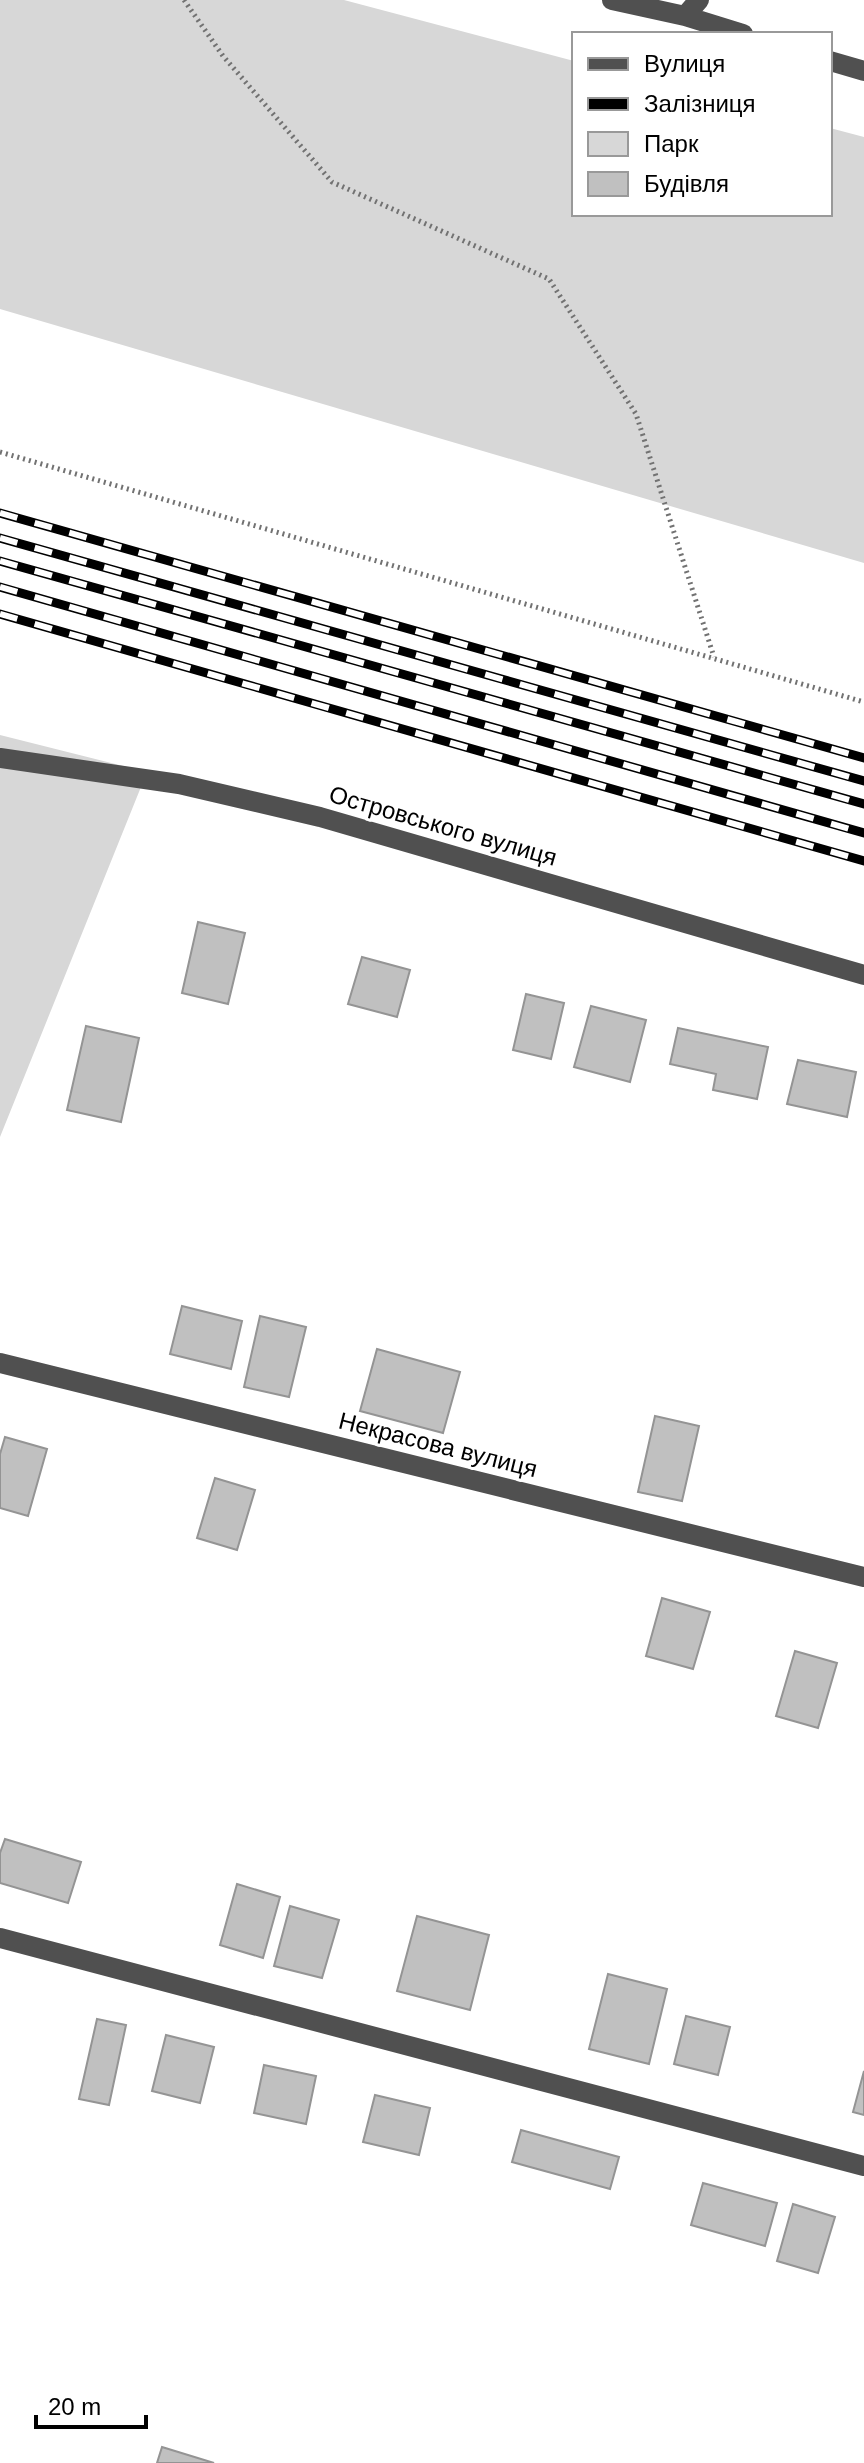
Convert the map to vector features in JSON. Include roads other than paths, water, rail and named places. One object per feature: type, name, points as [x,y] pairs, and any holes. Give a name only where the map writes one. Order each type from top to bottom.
[{"type":"street","points":[[612,0],[685,16],[737,32]]},
{"type":"street","points":[[685,16],[699,0]]},
{"type":"street","points":[[832,62],[864,71]]},
{"type":"street","name":"Островського вулиця","points":[[0,758],[179,784],[320,817],[864,975]]},
{"type":"street","name":"Некрасова вулиця","points":[[0,1363],[864,1577]]},
{"type":"street","points":[[0,1938],[864,2166]]},
{"type":"railway","points":[[0,513],[864,758]]},
{"type":"railway","points":[[0,538],[864,781]]},
{"type":"railway","points":[[0,561],[864,804]]},
{"type":"railway","points":[[0,587],[864,833]]},
{"type":"railway","points":[[0,614],[864,861]]}]
